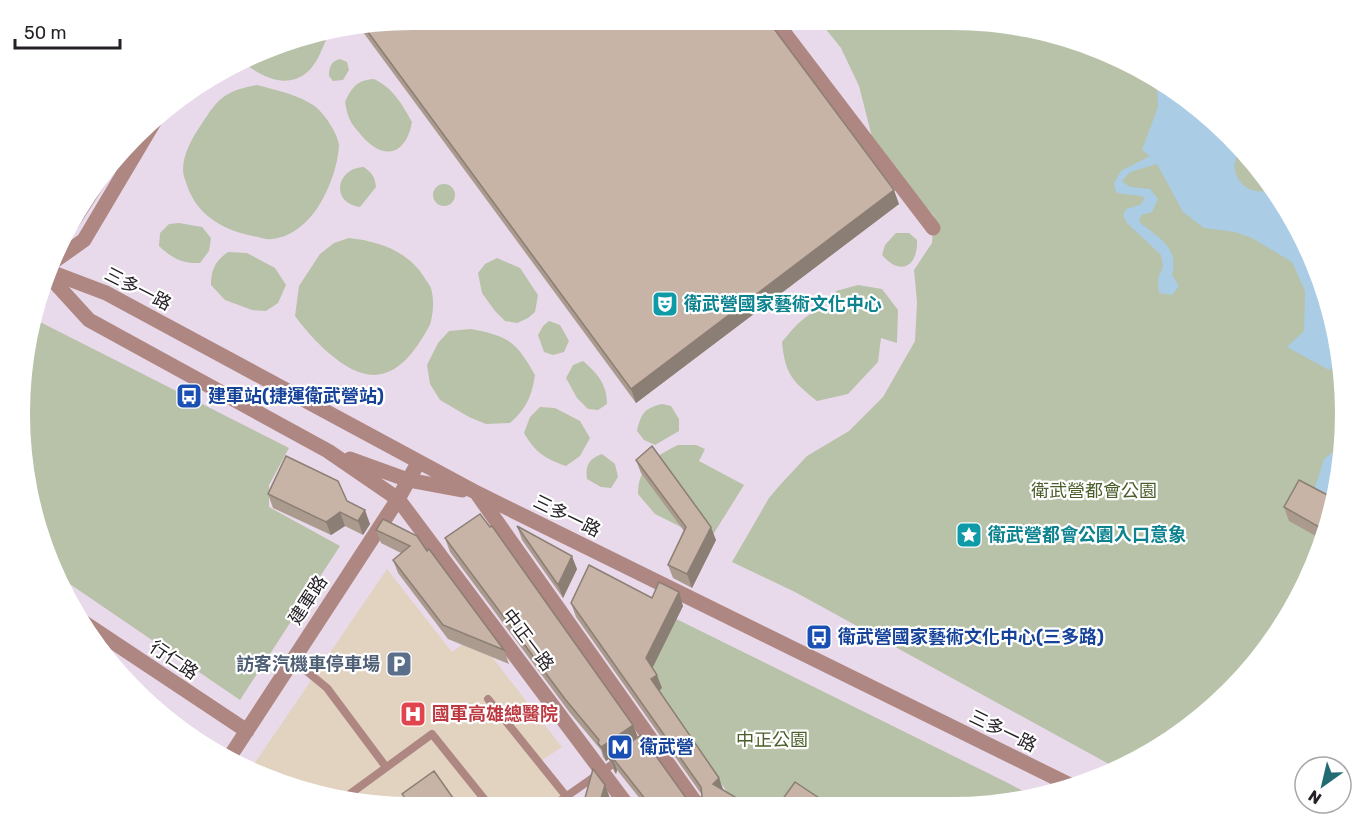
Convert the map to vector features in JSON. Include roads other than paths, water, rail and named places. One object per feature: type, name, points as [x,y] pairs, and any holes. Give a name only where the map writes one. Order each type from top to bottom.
[{"type":"street","points":[[782,30],[933,228]]},
{"type":"street","points":[[66,253],[84,240],[142,142]]},
{"type":"street","name":"三多一路","points":[[56,276],[106,293],[594,557],[1061,781]]},
{"type":"street","name":"三多一路","points":[[54,280],[89,320],[328,451],[398,499]]},
{"type":"street","points":[[328,451],[408,480],[477,493],[565,617],[645,742],[691,797]]},
{"type":"street","name":"建軍路","points":[[233,752],[398,499],[418,463]]},
{"type":"street","name":"中正一路","points":[[398,499],[621,797]]},
{"type":"street","points":[[565,617],[574,598]]},
{"type":"street","name":"行仁路","points":[[99,633],[247,731]]},
{"type":"lane","points":[[293,660],[327,688],[386,767]]},
{"type":"lane","points":[[488,699],[566,796],[631,752]]},
{"type":"lane","points":[[352,792],[432,734],[483,797]]},
{"type":"water","points":[[1157,90],[1185,109],[1223,142],[1236,157],[1236,174],[1240,181],[1246,187],[1264,191],[1270,200],[1295,244],[1315,290],[1328,339],[1332,368],[1329,370],[1287,347],[1304,331],[1305,291],[1292,262],[1252,238],[1235,232],[1204,228],[1183,212],[1157,164],[1130,172],[1122,181],[1130,187],[1150,189],[1158,199],[1152,212],[1141,215],[1139,222],[1160,238],[1170,250],[1174,266],[1172,275],[1179,286],[1172,295],[1159,293],[1158,278],[1163,267],[1161,255],[1127,223],[1123,215],[1126,209],[1140,205],[1145,198],[1116,192],[1114,183],[1121,171],[1150,156],[1142,150],[1158,107]]},
{"type":"water","points":[[1333,452],[1326,496],[1320,494],[1315,487],[1324,459]]},
{"type":"place","name":"衛武營國家藝術文化中心","points":[[665,304]]},
{"type":"place","name":"建軍站(捷運衛武營站)","points":[[189,396]]},
{"type":"place","name":"衛武營都會公園入口意象","points":[[969,535]]},
{"type":"place","name":"衛武營國家藝術文化中心(三多路)","points":[[819,637]]},
{"type":"place","name":"訪客汽機車停車場","points":[[399,664]]},
{"type":"place","name":"國軍高雄總醫院","points":[[413,714]]},
{"type":"place","name":"衛武營","points":[[620,747]]},
{"type":"park label","name":"衛武營都會公園","points":[[1094,491]]},
{"type":"park label","name":"中正公園","points":[[772,740]]}]
